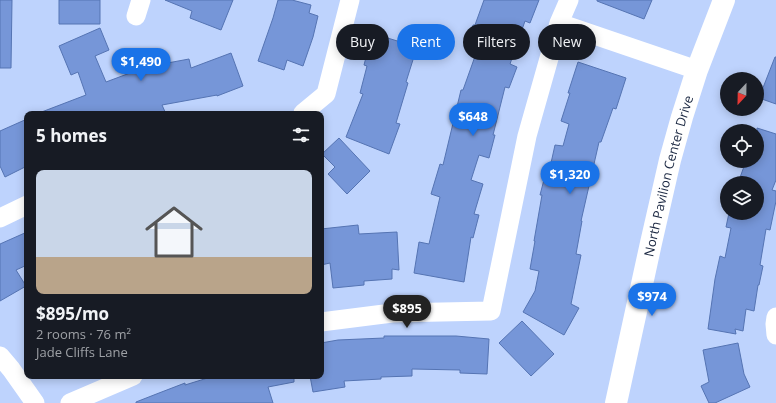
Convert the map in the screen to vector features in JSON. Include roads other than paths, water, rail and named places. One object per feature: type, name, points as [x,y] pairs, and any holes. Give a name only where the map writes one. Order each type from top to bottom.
[{"type":"street","points":[[305,111],[326,94],[350,0]]},
{"type":"street","points":[[324,322],[392,313],[491,311],[526,136],[559,23],[569,0]]},
{"type":"street","name":"North Pavilion Center Drive","points":[[616,403],[670,160],[697,70],[724,0]]},
{"type":"street","points":[[559,23],[697,70]]},
{"type":"street","points":[[0,218],[24,206]]},
{"type":"street","points":[[776,317],[776,335]]},
{"type":"street","points":[[0,356],[12,369],[35,403]]},
{"type":"street","points":[[70,403],[126,379]]}]
